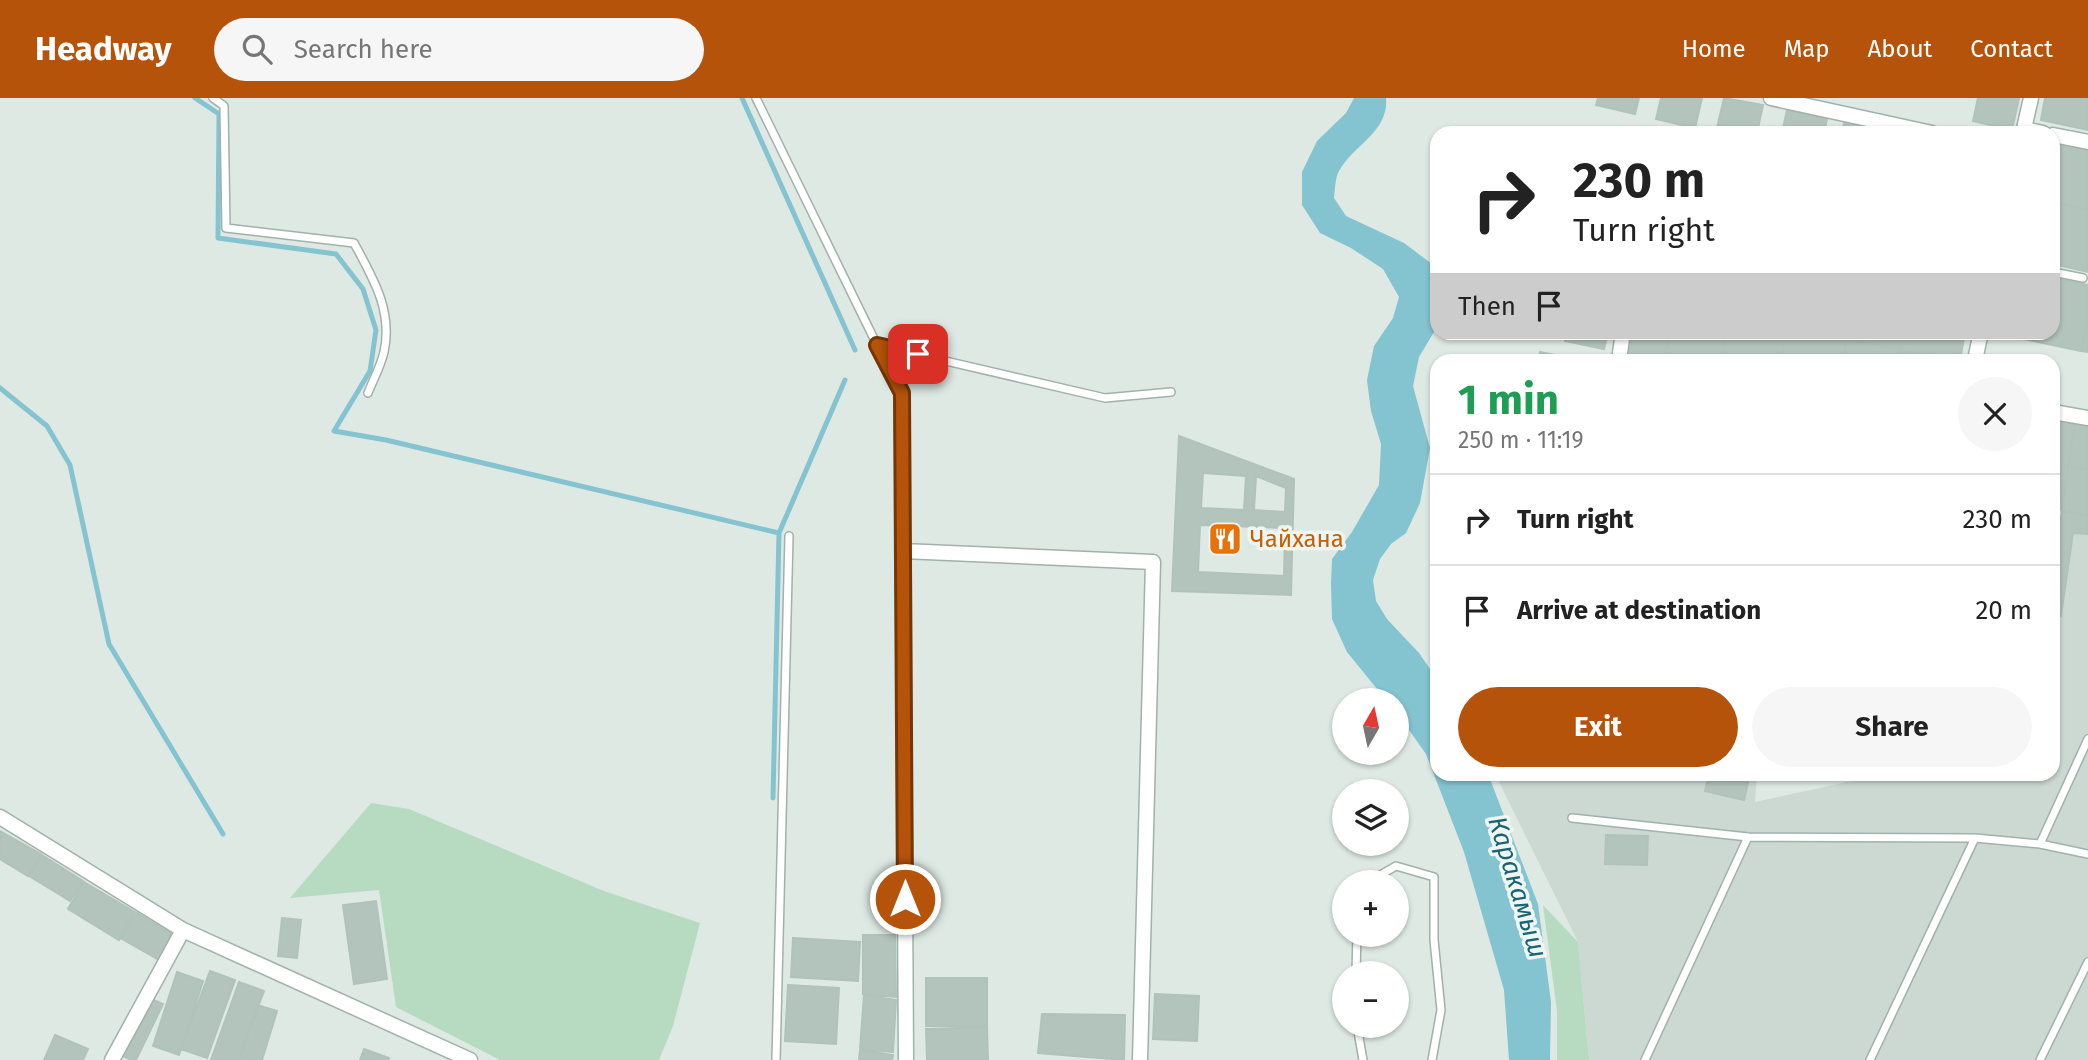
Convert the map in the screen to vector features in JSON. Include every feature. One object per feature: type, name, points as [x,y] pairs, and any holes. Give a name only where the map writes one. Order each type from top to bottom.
[{"type":"street","points":[[1771,98],[1792,100],[1902,126]]},
{"type":"street","points":[[2025,126],[2031,98]]},
{"type":"street","points":[[2060,136],[2088,142]]},
{"type":"street","points":[[877,345],[902,393],[906,1060]]},
{"type":"street","points":[[2060,413],[2088,418]]},
{"type":"street","points":[[903,551],[1153,562],[1140,1060]]},
{"type":"street","points":[[0,817],[183,930],[470,1060]]},
{"type":"street","points":[[112,1060],[183,930]]},
{"type":"lane","points":[[213,98],[224,106],[226,228],[354,243],[371,274],[385,308],[384,352],[368,393]]},
{"type":"lane","points":[[756,98],[877,345],[1105,398],[1171,392]]},
{"type":"lane","points":[[2060,273],[2083,278]]},
{"type":"lane","points":[[776,1060],[789,536]]},
{"type":"lane","points":[[2040,844],[2088,739]]},
{"type":"lane","points":[[1572,818],[1748,837],[1975,838],[2040,844],[2088,854]]},
{"type":"lane","points":[[1645,1060],[1748,837]]},
{"type":"lane","points":[[1870,1060],[1975,838]]},
{"type":"lane","points":[[1389,870],[1396,866],[1434,877],[1434,940],[1441,1010],[1432,1060]]},
{"type":"lane","points":[[2040,1060],[2088,962]]},
{"type":"lane","points":[[1359,1038],[1363,1060]]},
{"type":"shaded area","points":[[2062,511],[2088,516],[2088,1060],[1589,1060],[1578,942],[1498,781],[1756,781],[1755,802],[1852,781],[2060,781]]},
{"type":"green space","points":[[371,803],[409,809],[604,891],[700,923],[673,1026],[659,1060],[500,1060],[396,1007],[379,890],[290,898]]},
{"type":"green space","points":[[1543,905],[1578,942],[1589,1060],[1557,1060],[1557,1011]]},
{"type":"water","points":[[1354,98],[1386,98],[1382,120],[1339,171],[1334,198],[1346,216],[1404,243],[1430,262],[1430,339],[1419,357],[1413,386],[1430,448],[1420,503],[1406,533],[1391,544],[1380,559],[1373,580],[1376,601],[1387,619],[1430,669],[1430,764],[1409,730],[1409,688],[1376,688],[1347,652],[1332,619],[1332,559],[1352,532],[1379,485],[1381,444],[1371,411],[1367,380],[1374,346],[1393,318],[1399,297],[1383,269],[1351,248],[1320,233],[1302,205],[1302,172],[1317,141],[1346,113]]},
{"type":"water","name":"Каракамыш","points":[[1436,781],[1491,781],[1538,904],[1551,1002],[1550,1060],[1509,1060],[1504,990],[1464,852]]},
{"type":"building","points":[[1598,98],[1639,98],[1635,114],[1596,105]]},
{"type":"building","points":[[1661,98],[1702,98],[1695,126],[1656,119]]},
{"type":"building","points":[[1724,98],[1763,105],[1758,126],[1717,126]]},
{"type":"building","points":[[1978,98],[2019,98],[2013,126],[1995,126],[1973,121]]},
{"type":"building","points":[[2045,98],[2088,98],[2088,130],[2041,120]]},
{"type":"building","points":[[1787,110],[1827,119],[1826,126],[1784,126]]},
{"type":"building","points":[[2060,142],[2088,148],[2088,210],[2060,204]]},
{"type":"building","points":[[2060,204],[2088,210],[2088,272],[2060,266]]},
{"type":"building","points":[[2060,279],[2088,285],[2088,319],[2081,351],[2028,340],[2060,340]]},
{"type":"building","points":[[2088,319],[2088,352],[2081,351]]},
{"type":"building","points":[[1565,340],[1606,340],[1604,349]]},
{"type":"building","points":[[1628,340],[1670,340],[1664,354],[1625,354]]},
{"type":"building","points":[[1670,340],[1725,340],[1722,354],[1664,354]]},
{"type":"building","points":[[1725,340],[1785,340],[1782,354],[1722,354]]},
{"type":"building","points":[[1785,340],[1847,340],[1844,354],[1782,354]]},
{"type":"building","points":[[1847,340],[1900,350],[1899,354],[1844,354]]},
{"type":"building","points":[[1852,340],[1902,340],[1900,350]]},
{"type":"building","points":[[1902,340],[1964,340],[1961,354],[1924,354],[1900,350]]},
{"type":"building","points":[[1900,350],[1920,354],[1899,354]]},
{"type":"building","points":[[2060,420],[2075,423],[2068,466],[2060,464]]},
{"type":"building","points":[[2075,423],[2088,425],[2088,470],[2068,466]]},
{"type":"building","points":[[1179,436],[1294,479],[1291,595],[1172,591]],"holes":[[[1203,473],[1246,476],[1244,510],[1201,508]],[[1256,476],[1286,488],[1285,512],[1254,510]],[[1200,525],[1285,528],[1284,576],[1198,572]]]},
{"type":"building","points":[[2060,464],[2068,466],[2060,510]]},
{"type":"building","points":[[2068,466],[2088,470],[2088,515],[2062,510]]},
{"type":"building","points":[[2062,511],[2088,516],[2088,534],[2073,533],[2061,616],[2060,616]]},
{"type":"building","points":[[1707,781],[1748,781],[1744,800],[1705,791]]},
{"type":"building","points":[[0,831],[41,854],[28,876],[0,859]]},
{"type":"building","points":[[1606,835],[1648,836],[1647,865],[1605,864]]},
{"type":"building","points":[[42,855],[83,881],[70,901],[29,876]]},
{"type":"building","points":[[84,882],[135,912],[119,940],[68,909]]},
{"type":"building","points":[[376,901],[387,979],[354,984],[343,905]]},
{"type":"building","points":[[137,913],[174,935],[159,960],[122,939]]},
{"type":"building","points":[[282,918],[301,920],[297,958],[278,956]]},
{"type":"building","points":[[863,935],[895,935],[896,997],[863,994]]},
{"type":"building","points":[[793,938],[860,942],[858,981],[791,977]]},
{"type":"building","points":[[210,971],[235,980],[207,1058],[181,1049]]},
{"type":"building","points":[[177,972],[203,981],[179,1055],[153,1046]]},
{"type":"building","points":[[926,978],[987,978],[987,1026],[926,1026]]},
{"type":"building","points":[[239,982],[264,991],[238,1060],[211,1060]]},
{"type":"building","points":[[788,985],[839,988],[836,1044],[785,1041]]},
{"type":"building","points":[[1155,994],[1199,996],[1197,1041],[1153,1039]]},
{"type":"building","points":[[864,995],[896,1000],[893,1052],[860,1049]]},
{"type":"building","points":[[149,998],[163,1004],[136,1060],[131,1060],[121,1055]]},
{"type":"building","points":[[257,1005],[277,1011],[262,1060],[240,1060]]},
{"type":"building","points":[[1042,1014],[1125,1015],[1124,1060],[1038,1053]]},
{"type":"building","points":[[987,1027],[988,1060],[927,1060],[926,1029]]},
{"type":"building","points":[[55,1035],[88,1049],[83,1060],[44,1060]]},
{"type":"building","points":[[364,1049],[389,1058],[360,1060]]},
{"type":"building","points":[[860,1050],[893,1055],[892,1060],[859,1060]]},
{"type":"waterway","points":[[195,98],[219,114],[218,238],[336,254],[363,289],[376,330],[370,371],[334,431],[386,440],[779,533]]},
{"type":"waterway","points":[[742,98],[855,350]]},
{"type":"waterway","points":[[773,798],[779,533],[845,380]]},
{"type":"waterway","points":[[0,388],[47,426],[70,465],[109,644],[223,834]]},
{"type":"place","name":"Чайхана","points":[[1225,539]]},
{"type":"route","points":[[905,899],[902,393],[877,345],[918,354]]}]
